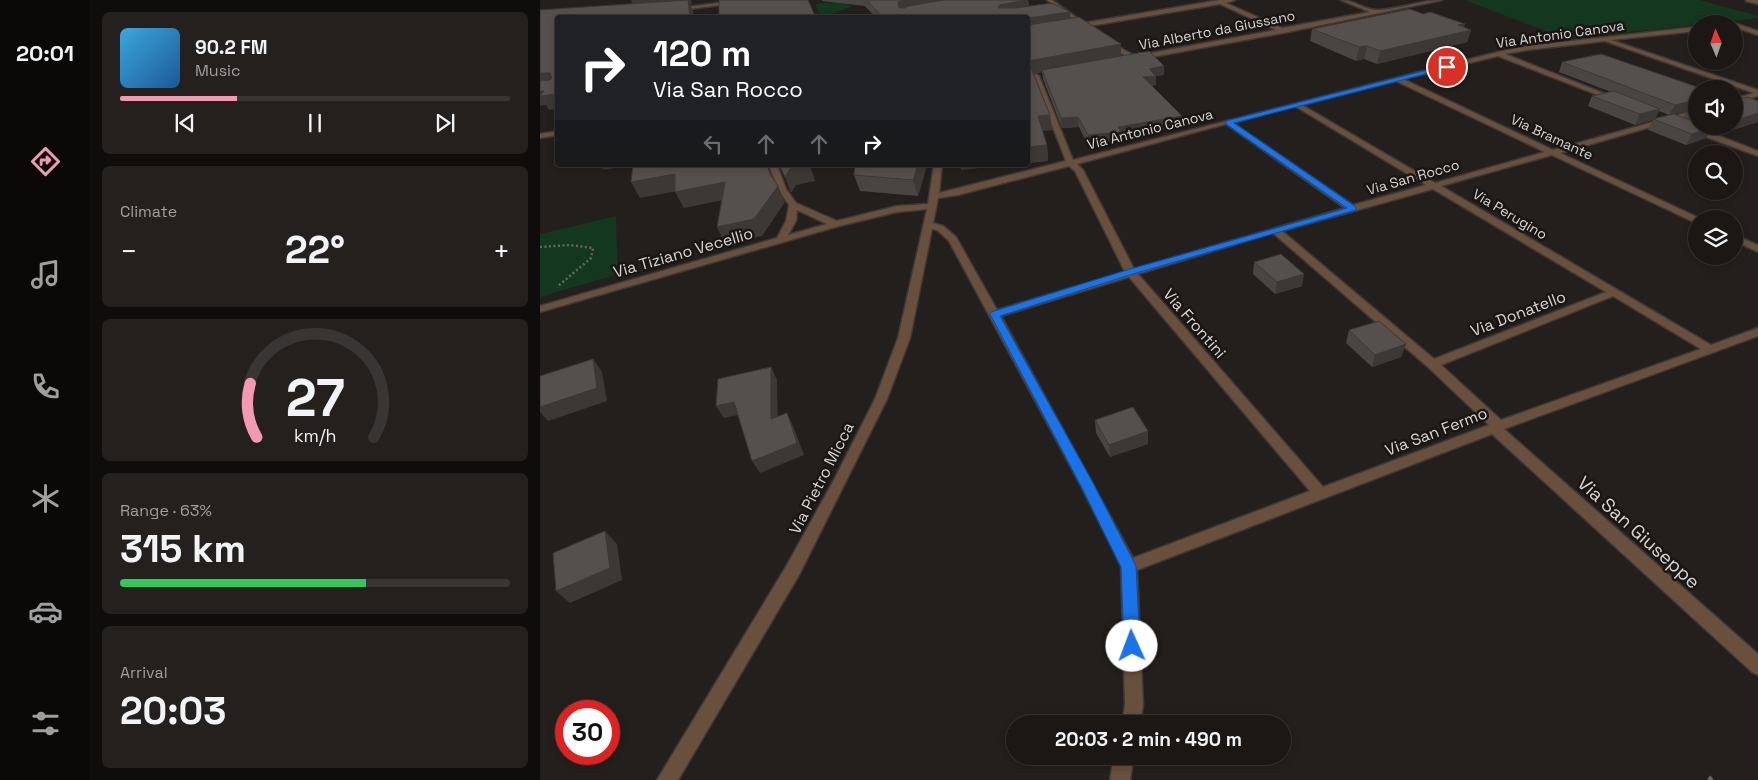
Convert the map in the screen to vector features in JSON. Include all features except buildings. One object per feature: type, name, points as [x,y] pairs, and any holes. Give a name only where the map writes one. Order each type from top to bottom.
[{"type":"street","points":[[670,9],[754,0]]},
{"type":"street","points":[[1049,0],[1080,21],[1081,25],[1087,30]]},
{"type":"street","points":[[1063,29],[1217,1],[1232,0]]},
{"type":"street","points":[[1343,0],[1377,12]]},
{"type":"street","name":"Via Alberto da Giussano","points":[[1126,60],[1440,0]]},
{"type":"street","points":[[1748,0],[1758,2]]},
{"type":"street","points":[[1217,1],[1283,31]]},
{"type":"street","points":[[1052,10],[1062,9]]},
{"type":"street","points":[[1743,24],[1750,23]]},
{"type":"street","points":[[1743,28],[1758,33]]},
{"type":"street","name":"Via Antonio Canova","points":[[836,224],[932,201],[958,192],[1070,162],[1498,54],[1527,48],[1688,30]]},
{"type":"street","points":[[1103,39],[1133,58]]},
{"type":"street","points":[[1603,40],[1758,93]]},
{"type":"street","points":[[1498,54],[1623,103]]},
{"type":"street","name":"Via Frontini","points":[[1035,76],[1070,162],[1079,170],[1130,272],[1320,492]]},
{"type":"street","name":"Via Bramante","points":[[1397,79],[1688,216]]},
{"type":"street","points":[[1743,98],[1758,93]]},
{"type":"street","name":"Via Perugino","points":[[1296,104],[1710,349]]},
{"type":"street","name":"Via San Rocco","points":[[995,314],[1275,230],[1688,114]]},
{"type":"street","points":[[1229,123],[1353,209]]},
{"type":"street","points":[[1686,127],[1758,154]]},
{"type":"street","points":[[540,136],[555,133]]},
{"type":"street","points":[[774,167],[782,189],[793,205],[836,224]]},
{"type":"street","name":"Via Pietro Micca","points":[[666,780],[793,570],[841,480],[881,398],[904,338],[928,225],[938,167]]},
{"type":"street","points":[[781,239],[790,221],[793,205]]},
{"type":"street","name":"Via Tiziano Vecellio","points":[[540,309],[836,224]]},
{"type":"street","points":[[928,225],[940,228],[953,239],[1087,484],[1129,566],[1134,705],[1132,715]]},
{"type":"street","name":"Via San Giuseppe","points":[[1275,230],[1432,364],[1496,427],[1758,666]]},
{"type":"street","points":[[1743,242],[1758,249]]},
{"type":"street","name":"Via Donatello","points":[[1432,364],[1615,292]]},
{"type":"street","name":"Via San Fermo","points":[[1129,566],[1320,492],[1758,332]]},
{"type":"street","points":[[1120,780],[1122,765]]},
{"type":"path","points":[[540,247],[570,245],[593,248],[591,258],[552,291]]},
{"type":"green space","points":[[1464,0],[1700,0],[1758,16],[1758,18],[1743,20],[1743,15],[1688,15],[1688,26],[1567,39]]},
{"type":"green space","points":[[844,1],[848,5],[853,6],[829,15],[820,15],[815,4]]},
{"type":"green space","points":[[616,216],[618,274],[540,297],[540,234]]},
{"type":"route","points":[[1132,646],[1129,566],[995,314],[1130,272],[1353,209],[1229,123],[1296,104],[1447,67]]}]
